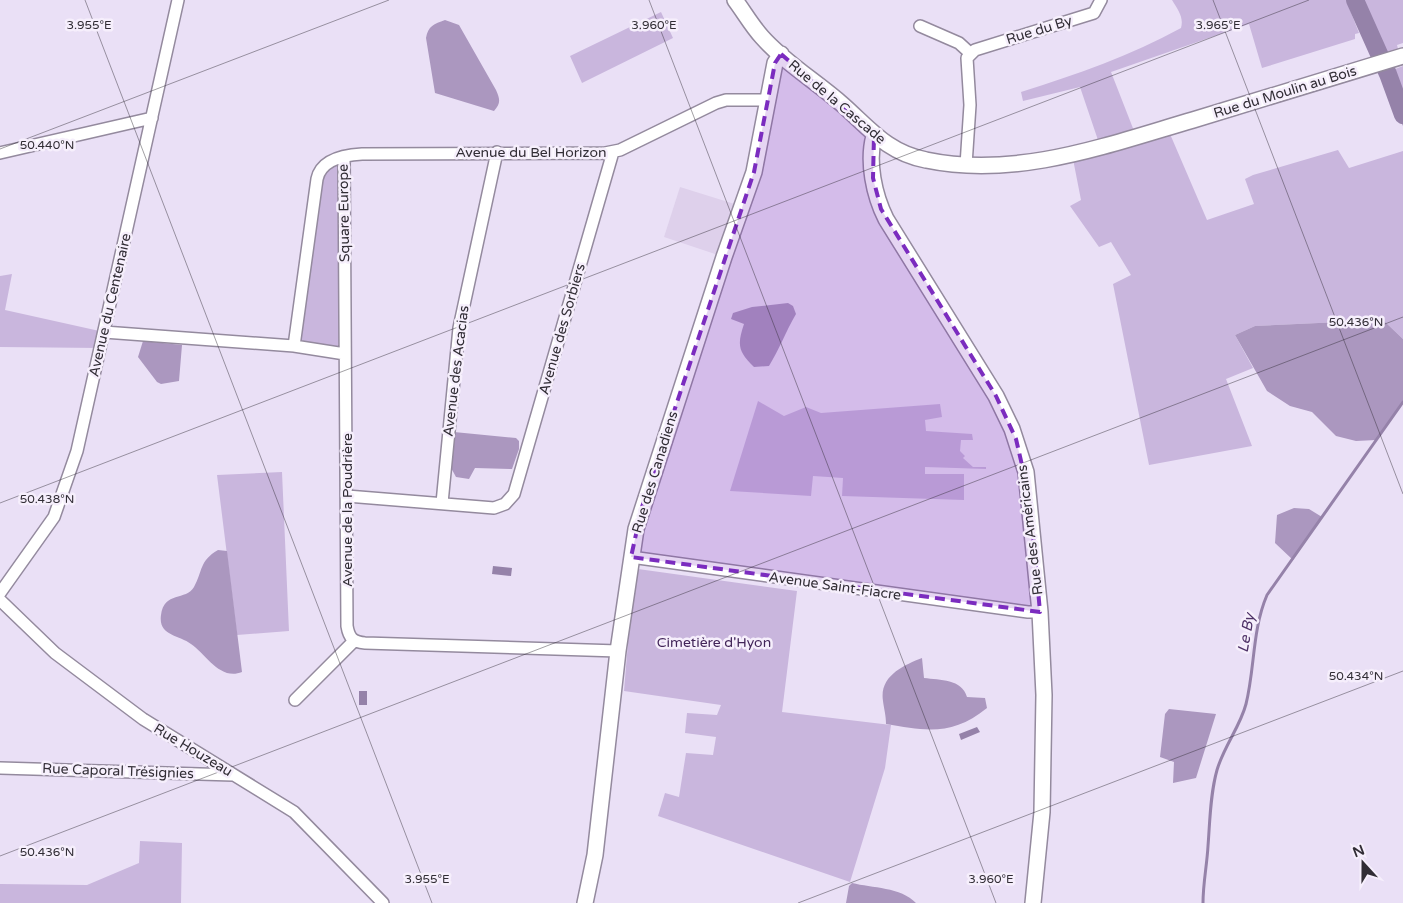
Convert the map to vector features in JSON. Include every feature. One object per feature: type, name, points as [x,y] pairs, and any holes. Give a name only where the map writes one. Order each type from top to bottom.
[{"type":"street","name":"Avenue du Centenaire","points":[[0,593],[54,517],[77,451],[178,0]]},
{"type":"street","name":"Rue de la Cascade","points":[[735,0],[762,37],[842,105],[874,136],[900,152],[925,160],[966,165],[1006,165],[1055,158],[1167,127]]},
{"type":"street","name":"Rue du By","points":[[971,54],[975,50],[1010,38],[1044,30],[1094,13],[1101,0]]},
{"type":"street","points":[[920,25],[959,43],[971,54],[967,58],[966,64],[970,104],[966,165]]},
{"type":"street","name":"Rue des Canadiens","points":[[585,903],[597,846],[618,651],[631,556],[642,507],[754,172],[774,63],[781,54]]},
{"type":"street","name":"Rue du Moulin au Bois","points":[[1167,127],[1396,59]]},
{"type":"street","name":"Avenue du Bel Horizon","points":[[344,157],[362,154],[613,152],[716,103],[726,100],[767,100]]},
{"type":"street","points":[[0,153],[152,118]]},
{"type":"street","name":"Rue des Américains","points":[[874,136],[874,178],[876,195],[881,209],[996,396],[1016,439],[1026,472],[1040,612],[1044,695],[1042,812],[1033,903]]},
{"type":"street","name":"Avenue des Acacias","points":[[442,503],[459,328],[497,152]]},
{"type":"street","name":"Avenue des Sorbiers","points":[[442,503],[494,508],[505,504],[514,494],[613,152]]},
{"type":"street","name":"Square Europe","points":[[294,346],[318,174],[324,165],[344,157],[345,354]]},
{"type":"street","points":[[104,332],[294,346],[345,354]]},
{"type":"street","name":"Avenue de la Poudrière","points":[[345,354],[347,626],[348,633],[354,641]]},
{"type":"street","points":[[347,496],[442,503]]},
{"type":"street","name":"Avenue Saint-Fiacre","points":[[631,556],[999,609],[1040,612]]},
{"type":"street","name":"Rue Houzeau","points":[[0,600],[36,636],[143,719],[294,812],[383,903]]},
{"type":"street","points":[[295,700],[354,641],[618,651]]},
{"type":"street","name":"Rue Caporal Trésignies","points":[[0,768],[236,775]]},
{"type":"highlighted area","points":[[781,54],[874,136],[873,178],[881,209],[996,396],[1016,439],[1030,500],[1040,612],[631,557],[642,507],[754,172],[775,63]]},
{"type":"shaded area","points":[[445,20],[459,25],[496,90],[499,101],[494,111],[435,93],[426,38],[432,26]]},
{"type":"shaded area","points":[[1386,62],[1403,106],[1403,126],[1379,64]]},
{"type":"shaded area","points":[[680,187],[741,206],[724,257],[664,237]]},
{"type":"shaded area","points":[[788,303],[793,306],[796,314],[776,354],[769,366],[754,367],[740,347],[740,337],[744,324],[731,319],[733,313],[752,307]]},
{"type":"shaded area","points":[[1383,320],[1403,339],[1403,402],[1376,440],[1356,441],[1336,436],[1312,412],[1290,406],[1267,391],[1235,335],[1255,326]]},
{"type":"shaded area","points":[[143,341],[182,345],[179,381],[161,384],[157,382],[138,357]]},
{"type":"shaded area","points":[[454,432],[516,438],[519,441],[519,449],[512,469],[475,468],[469,479],[456,477],[450,466]]},
{"type":"shaded area","points":[[1294,508],[1309,509],[1322,517],[1293,560],[1275,543],[1277,515]]},
{"type":"shaded area","points":[[218,550],[227,551],[242,672],[234,674],[220,670],[197,648],[166,631],[161,622],[163,607],[166,602],[186,594],[194,587],[204,562]]},
{"type":"shaded area","points":[[493,566],[512,568],[511,576],[492,574]]},
{"type":"shaded area","points":[[922,658],[924,678],[943,680],[955,684],[964,691],[967,697],[985,698],[987,708],[975,717],[962,723],[939,729],[886,724],[883,701],[885,685],[894,673]]},
{"type":"shaded area","points":[[359,691],[367,691],[367,705],[359,705]]},
{"type":"shaded area","points":[[1169,709],[1216,714],[1196,778],[1173,783],[1174,762],[1160,757],[1165,714]]},
{"type":"shaded area","points":[[977,727],[980,732],[961,740],[959,734]]},
{"type":"shaded area","points":[[852,883],[894,891],[910,898],[916,903],[846,903],[849,886]]},
{"type":"green space","points":[[1172,0],[1346,0],[1359,33],[1355,34],[1355,39],[1262,68],[1249,24],[1111,72],[1136,136],[1167,127],[1207,220],[1254,204],[1245,179],[1253,175],[1338,150],[1349,168],[1403,151],[1403,339],[1383,320],[1255,326],[1235,335],[1253,368],[1226,379],[1252,446],[1149,465],[1113,284],[1131,275],[1111,242],[1099,247],[1070,206],[1081,200],[1072,154],[1100,146],[1080,87],[1023,101],[1021,92],[1103,64],[1181,28],[1181,17]]},
{"type":"green space","points":[[1362,0],[1403,0],[1403,43],[1397,45],[1399,53],[1382,55]]},
{"type":"green space","points":[[661,12],[673,38],[582,83],[570,56]]},
{"type":"green space","points":[[1403,66],[1403,106],[1390,71]]},
{"type":"green space","points":[[336,160],[344,167],[345,354],[294,346],[317,179]]},
{"type":"green space","points":[[12,274],[5,310],[104,332],[100,348],[0,347],[0,276]]},
{"type":"green space","points":[[758,401],[784,416],[806,407],[821,413],[940,404],[942,417],[925,420],[926,431],[972,434],[973,440],[961,440],[960,451],[965,456],[963,458],[973,467],[986,467],[986,469],[925,467],[925,474],[964,474],[964,500],[842,496],[843,478],[813,476],[811,496],[730,491]]},
{"type":"green space","points":[[282,472],[289,631],[237,635],[217,475]]},
{"type":"green space","name":"Cimetière d'Hyon","points":[[638,569],[797,591],[782,712],[891,725],[885,768],[850,882],[658,816],[665,793],[679,797],[686,753],[713,755],[716,737],[685,733],[687,713],[717,715],[721,705],[624,691],[631,606]]},
{"type":"green space","points":[[140,841],[182,843],[181,903],[0,903],[0,884],[87,885],[139,863]]},
{"type":"waterway","points":[[1355,0],[1388,74],[1403,115]]},
{"type":"waterway","name":"Le By","points":[[1203,903],[1215,779],[1220,761],[1240,721],[1246,704],[1256,635],[1267,595],[1403,402]]}]
